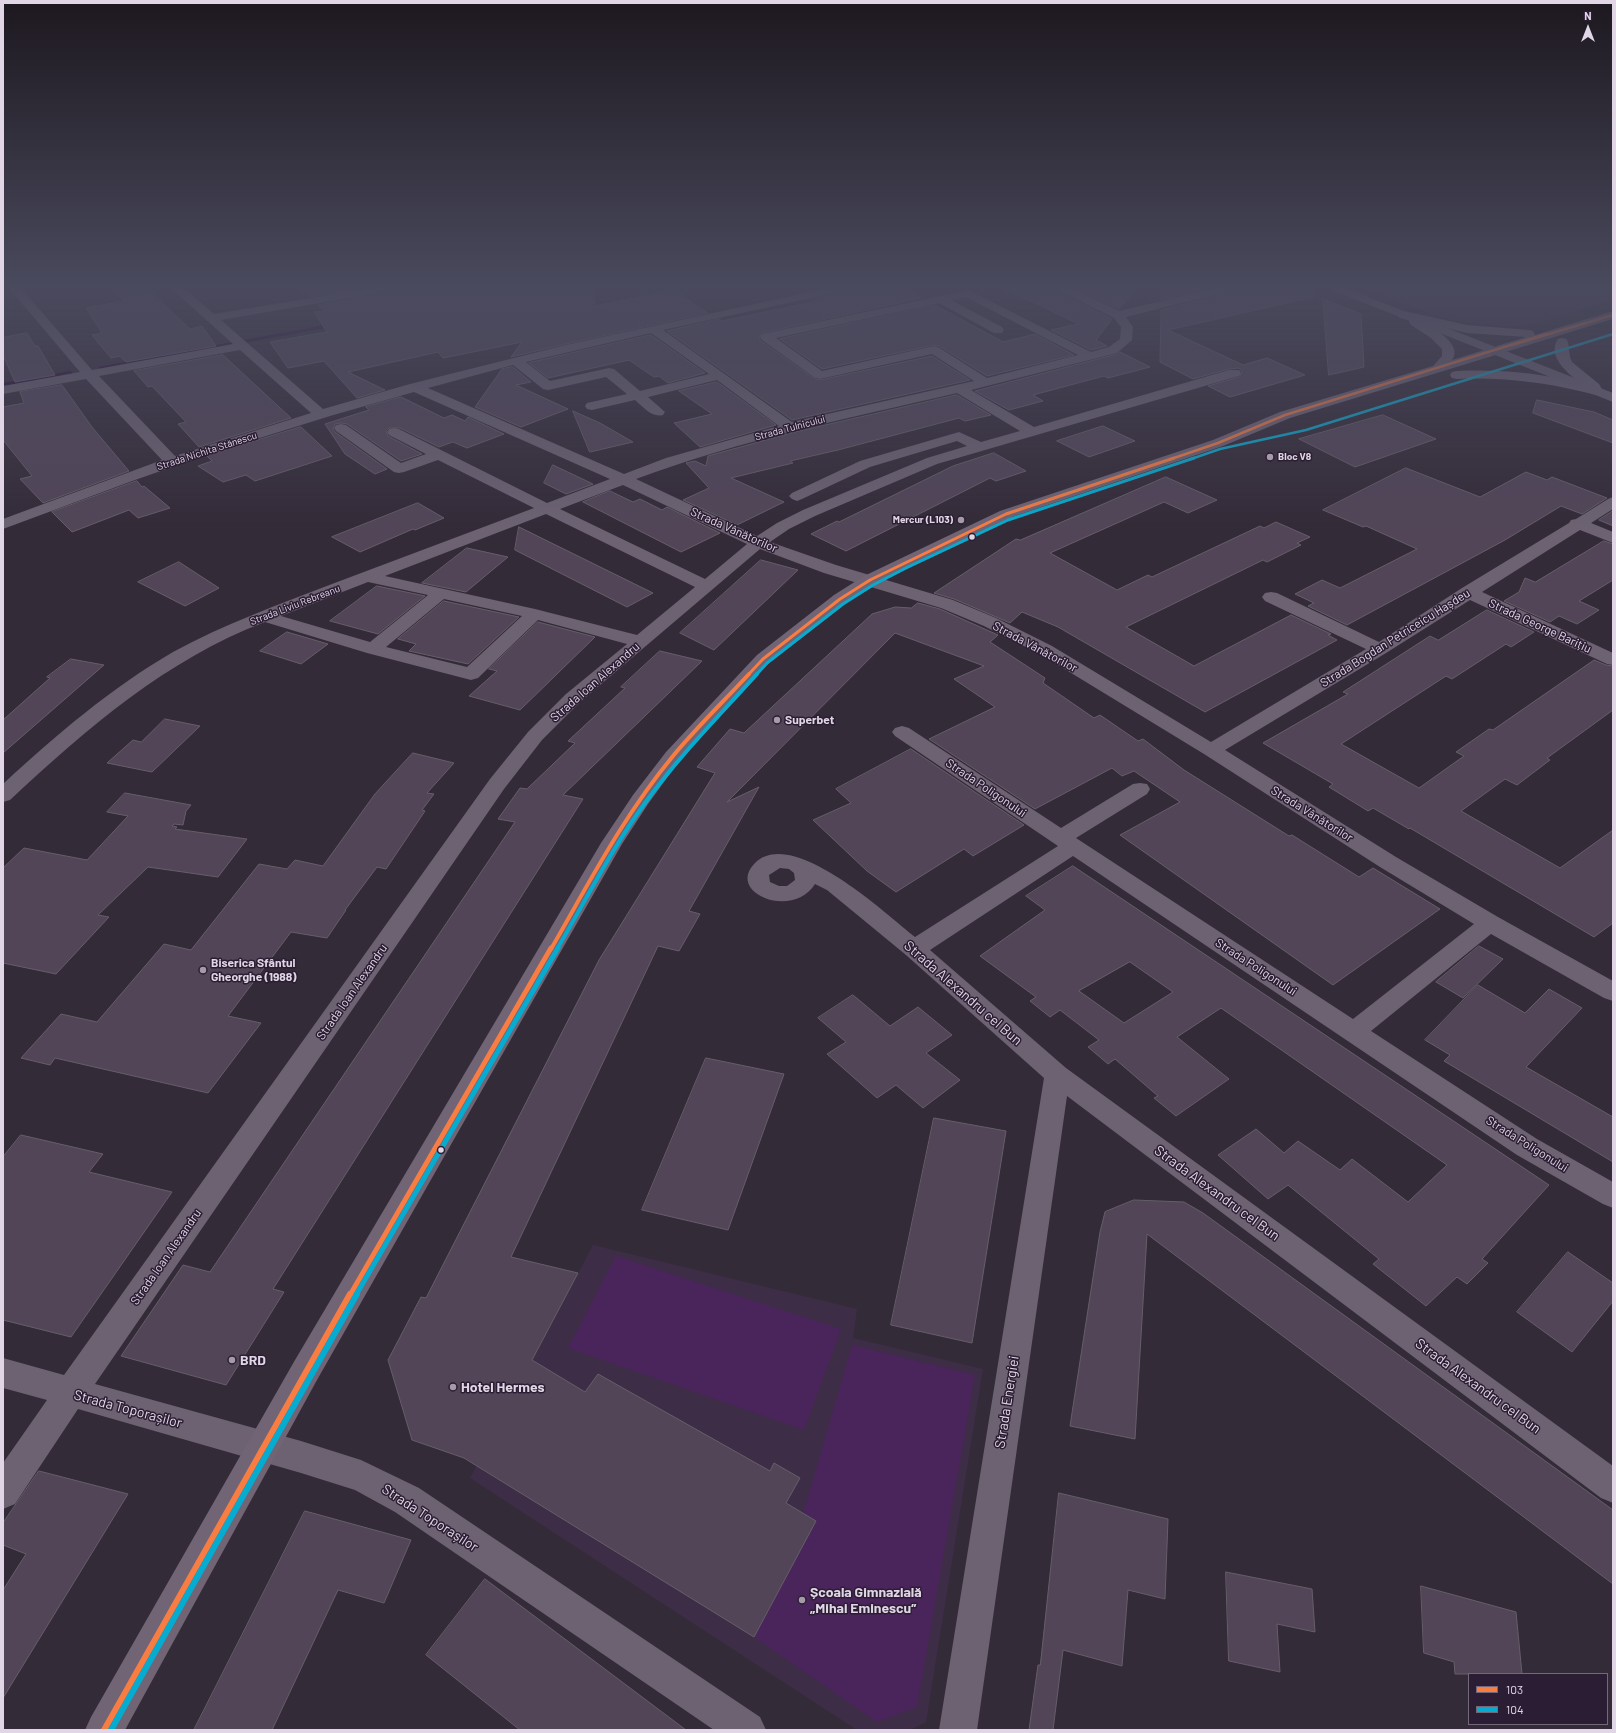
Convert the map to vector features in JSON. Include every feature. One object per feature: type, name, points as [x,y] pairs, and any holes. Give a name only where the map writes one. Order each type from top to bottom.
[{"type":"main road","points":[[104,1730],[263,1446],[555,939],[612,843],[640,800],[673,756],[763,659],[840,599],[870,580],[1006,514],[1218,443],[1285,415],[1433,369]]},
{"type":"main road","points":[[1218,443],[1304,424],[1479,369]]},
{"type":"main road","points":[[1539,369],[1613,398]]},
{"type":"main road","points":[[1572,369],[1599,392]]},
{"type":"main road","points":[[1458,375],[1494,373],[1531,376],[1599,392]]},
{"type":"street","points":[[85,369],[172,462]]},
{"type":"street","points":[[3,390],[114,369]]},
{"type":"street","points":[[269,369],[320,414]]},
{"type":"street","name":"Strada Nichita Stănescu","points":[[3,524],[172,462],[320,414],[485,369]]},
{"type":"street","points":[[526,369],[548,386],[610,372],[658,412]]},
{"type":"street","points":[[709,369],[790,427]]},
{"type":"street","points":[[811,369],[820,375],[848,369]]},
{"type":"street","points":[[964,369],[985,382]]},
{"type":"street","name":"Strada Tulnicului","points":[[623,479],[671,461],[790,427],[958,389],[1038,369]]},
{"type":"street","name":"Strada Ioan Alexandru","points":[[3,1492],[70,1393],[497,784],[535,736],[572,698],[758,543],[783,526],[809,513],[932,461],[1234,373]]},
{"type":"street","points":[[592,406],[719,376]]},
{"type":"street","points":[[583,378],[605,387],[638,395]]},
{"type":"street","name":"Strada Vânătorilor","points":[[415,387],[623,479],[758,543],[830,569],[947,604],[990,622],[1039,647],[1210,750],[1388,862],[1490,923],[1613,992]]},
{"type":"street","points":[[958,389],[1032,431]]},
{"type":"street","points":[[341,428],[399,469],[439,454]]},
{"type":"street","points":[[394,432],[706,586]]},
{"type":"street","points":[[797,496],[865,464],[959,436],[979,447]]},
{"type":"street","name":"Strada Liviu Rebreanu","points":[[3,796],[76,730],[115,699],[160,668],[200,645],[243,624],[623,479]]},
{"type":"street","name":"Strada Bogdan Petriceicu Hașdeu","points":[[1210,750],[1380,649],[1577,523],[1613,502]]},
{"type":"street","points":[[1577,523],[1613,538]]},
{"type":"street","points":[[368,577],[535,614],[641,642]]},
{"type":"street","name":"Strada George Barițiu","points":[[1468,592],[1613,660]]},
{"type":"street","points":[[373,649],[441,593]]},
{"type":"street","points":[[1271,597],[1380,649]]},
{"type":"street","points":[[264,616],[373,649],[471,674],[535,614]]},
{"type":"street","name":"Strada Poligonului","points":[[902,732],[1527,1147],[1613,1196]]},
{"type":"street","points":[[914,949],[1140,789]]},
{"type":"street","name":"Strada Alexandru cel Bun","points":[[803,878],[835,884],[914,949],[1057,1075],[1613,1486]]},
{"type":"street","points":[[1354,1031],[1490,923]]},
{"type":"street","name":"Strada Energiei","points":[[958,1730],[1057,1075]]},
{"type":"street","name":"Strada Toporașilor","points":[[3,1373],[263,1446],[361,1476],[407,1500],[747,1730]]},
{"type":"shaded area","name":"Școala Gimnazială „Mihai Eminescu”","points":[[593,1245],[857,1309],[853,1338],[983,1369],[926,1722],[910,1730],[857,1730],[470,1478]]},
{"type":"shaded area","points":[[616,1256],[841,1329],[804,1430],[568,1348]]},
{"type":"shaded area","points":[[852,1345],[975,1375],[917,1707],[877,1722],[754,1637],[816,1521],[803,1514]]},
{"type":"building","points":[[9,369],[51,369],[55,375],[15,382]]},
{"type":"building","points":[[146,369],[238,369],[291,418],[199,447],[178,424],[186,422],[152,386],[148,387],[134,371]]},
{"type":"building","points":[[331,369],[362,369],[348,372],[385,390],[357,398]]},
{"type":"building","points":[[502,369],[515,369],[531,382],[516,385],[568,409],[521,427],[475,407]]},
{"type":"building","points":[[536,369],[589,369],[548,378]]},
{"type":"building","points":[[642,369],[699,369],[705,373],[668,383],[659,376],[654,377]]},
{"type":"building","points":[[720,369],[801,369],[815,379],[820,380],[872,369],[952,369],[970,380],[792,420]]},
{"type":"building","points":[[976,369],[1017,369],[987,376]]},
{"type":"building","points":[[1060,369],[1143,369],[1108,378],[1104,376],[1033,395],[1043,401],[1009,410],[975,391]]},
{"type":"building","points":[[1173,369],[1230,369],[1229,369],[1193,379]]},
{"type":"building","points":[[1240,369],[1291,369],[1305,375],[1230,397],[1208,386],[1239,377],[1242,372]]},
{"type":"building","points":[[1329,369],[1356,369],[1329,375]]},
{"type":"building","points":[[717,382],[776,425],[700,447],[674,423],[712,414],[679,391]]},
{"type":"building","points":[[62,385],[92,427],[129,471],[43,503],[20,479],[32,476],[3,440],[3,407],[24,403],[20,392]]},
{"type":"building","points":[[957,395],[991,415],[965,421],[959,418],[790,461],[793,463],[731,478],[784,502],[737,525],[683,500],[709,488],[686,463],[695,461],[706,466],[708,456],[715,454],[795,432]]},
{"type":"building","points":[[401,397],[444,418],[452,415],[465,421],[468,417],[504,434],[467,448],[453,442],[439,447],[400,428],[389,428],[386,431],[388,436],[422,454],[401,461],[347,424],[335,424],[333,429],[335,432],[387,469],[375,474],[345,454],[325,424],[369,410],[366,407]]},
{"type":"building","points":[[1537,400],[1594,412],[1613,420],[1613,443],[1533,413]]},
{"type":"building","points":[[573,411],[600,423],[633,442],[590,452]]},
{"type":"building","points":[[1383,415],[1436,439],[1355,467],[1299,439]]},
{"type":"building","points":[[1103,426],[1135,441],[1089,457],[1057,441]]},
{"type":"building","points":[[301,427],[332,456],[255,481],[246,475],[223,482],[198,466],[212,461],[207,456]]},
{"type":"building","points":[[994,453],[1026,471],[996,481],[990,478],[846,551],[811,534],[837,521],[839,522],[953,466]]},
{"type":"building","points":[[553,465],[593,484],[566,494],[544,483]]},
{"type":"building","points":[[1406,468],[1480,497],[1526,472],[1547,480],[1552,477],[1607,498],[1582,514],[1561,506],[1505,540],[1347,625],[1308,606],[1314,603],[1295,594],[1322,580],[1340,588],[1417,549],[1366,526],[1363,527],[1323,510]]},
{"type":"building","points":[[1166,477],[1217,500],[1188,513],[1164,502],[1050,553],[1117,590],[1148,575],[1152,577],[1260,526],[1264,528],[1276,522],[1310,537],[1297,543],[1301,545],[1267,562],[1263,560],[1126,627],[1194,666],[1291,615],[1331,634],[1328,635],[1337,640],[1205,712],[1058,627],[1022,612],[1010,623],[954,599],[934,593],[1016,539],[1020,540]]},
{"type":"building","points":[[137,481],[142,487],[144,486],[170,508],[138,518],[129,510],[72,532],[52,512]]},
{"type":"building","points":[[610,491],[633,502],[640,499],[662,510],[667,507],[720,533],[681,552],[583,502]]},
{"type":"building","points":[[418,503],[444,518],[415,530],[413,529],[360,552],[332,537]]},
{"type":"building","points":[[1613,511],[1613,526],[1599,520]]},
{"type":"building","points":[[519,527],[653,593],[627,607],[515,550]]},
{"type":"building","points":[[1604,541],[1613,544],[1613,580],[1579,601],[1599,610],[1577,624],[1559,616],[1550,622],[1504,601],[1519,592],[1525,578],[1535,582]]},
{"type":"building","points":[[467,548],[508,557],[466,592],[422,583]]},
{"type":"building","points":[[761,560],[798,570],[714,650],[680,633]]},
{"type":"building","points":[[179,562],[219,588],[185,606],[138,582]]},
{"type":"building","points":[[377,586],[425,596],[378,634],[330,621]]},
{"type":"building","points":[[444,601],[519,617],[468,664],[409,651],[416,644],[398,639]]},
{"type":"building","points":[[918,603],[940,609],[998,635],[990,642],[1045,678],[1043,683],[1094,718],[1100,715],[1138,741],[1143,739],[1184,770],[1289,836],[1292,835],[1359,877],[1373,868],[1440,909],[1333,985],[1120,835],[1180,802],[1134,771],[1122,776],[1112,768],[1035,809],[929,739],[995,707],[954,679],[984,666],[895,633],[727,802],[759,787],[689,911],[700,914],[679,951],[658,946],[511,1257],[578,1273],[532,1360],[585,1392],[598,1374],[770,1471],[774,1463],[800,1478],[786,1503],[816,1521],[754,1637],[464,1458],[412,1440],[388,1360],[421,1297],[426,1298],[599,960],[715,773],[697,767],[730,729],[744,733],[872,614],[895,607],[911,608]]},
{"type":"building","points":[[1487,610],[1534,632],[1511,647],[1506,644],[1452,679],[1446,676],[1341,744],[1419,788],[1464,756],[1456,752],[1489,729],[1493,730],[1594,660],[1613,666],[1613,710],[1547,758],[1550,760],[1517,785],[1505,779],[1461,811],[1560,868],[1613,830],[1613,923],[1594,937],[1410,828],[1409,829],[1373,808],[1368,811],[1329,787],[1333,784],[1263,743],[1348,694],[1343,692],[1430,636],[1438,640]]},
{"type":"building","points":[[538,622],[595,637],[520,710],[469,696],[497,671],[489,669]]},
{"type":"building","points":[[287,632],[328,644],[301,664],[260,651]]},
{"type":"building","points":[[660,651],[702,661],[563,795],[583,799],[273,1289],[284,1292],[226,1385],[121,1356],[183,1265],[210,1272],[515,822],[498,819],[520,788],[527,789],[575,743],[568,741],[625,688],[621,687]]},
{"type":"building","points":[[71,659],[104,665],[3,753],[3,720],[50,678],[47,677]]},
{"type":"building","points":[[165,719],[200,726],[152,772],[107,763],[133,740],[141,742]]},
{"type":"building","points":[[911,749],[1024,825],[973,856],[964,849],[896,892],[867,871],[813,820],[851,803],[836,789]]},
{"type":"building","points":[[413,753],[454,763],[427,793],[434,794],[422,810],[425,811],[386,869],[377,867],[345,910],[327,938],[291,932],[228,1016],[261,1023],[208,1093],[55,1058],[50,1065],[21,1058],[61,1014],[97,1022],[164,944],[191,950],[259,864],[287,869],[295,860],[323,866],[375,794]]},
{"type":"building","points":[[125,793],[191,805],[186,811],[183,825],[174,824],[172,826],[177,827],[175,829],[247,839],[218,877],[148,867],[98,915],[109,917],[56,974],[3,963],[3,868],[24,848],[87,860],[128,816],[107,812]]},
{"type":"building","points":[[1073,866],[1549,1185],[1482,1259],[1488,1263],[1467,1284],[1457,1277],[1426,1306],[1373,1264],[1379,1259],[1288,1185],[1268,1199],[1218,1155],[1256,1129],[1284,1153],[1298,1141],[1340,1170],[1352,1159],[1408,1202],[1447,1165],[1221,1008],[1177,1037],[1229,1079],[1176,1116],[1154,1098],[1158,1096],[1115,1059],[1108,1064],[1088,1047],[1099,1040],[1060,1010],[1050,1017],[1030,1001],[1036,997],[980,956],[1045,910],[1026,896]],"holes":[[[1130,962],[1173,992],[1124,1023],[1079,991]]]},
{"type":"building","points":[[1479,946],[1503,959],[1463,998],[1436,982]]},
{"type":"building","points":[[1478,985],[1525,1013],[1549,989],[1582,1008],[1526,1067],[1613,1117],[1613,1162],[1444,1061],[1450,1055],[1425,1040]]},
{"type":"building","points":[[853,995],[890,1026],[918,1007],[952,1035],[926,1053],[960,1080],[923,1108],[896,1085],[877,1098],[827,1054],[846,1042],[818,1018]]},
{"type":"building","points":[[706,1058],[784,1074],[728,1230],[642,1210]]},
{"type":"building","points":[[934,1118],[1006,1131],[972,1343],[891,1325]]},
{"type":"building","points":[[21,1135],[103,1154],[89,1172],[172,1192],[71,1337],[3,1320],[3,1157]]},
{"type":"building","points":[[1134,1200],[1184,1202],[1203,1213],[1613,1510],[1613,1584],[1147,1234],[1135,1439],[1070,1426],[1100,1232],[1105,1212]]},
{"type":"building","points":[[1568,1252],[1613,1283],[1613,1301],[1572,1352],[1517,1312]]},
{"type":"building","points":[[39,1471],[128,1494],[3,1698],[3,1590],[26,1554],[3,1545],[3,1523]]},
{"type":"building","points":[[1059,1493],[1168,1519],[1165,1599],[1128,1590],[1122,1666],[1063,1650],[1053,1730],[1029,1730],[1038,1665],[1040,1665]]},
{"type":"building","points":[[305,1511],[411,1540],[384,1603],[338,1590],[272,1730],[194,1730]]},
{"type":"building","points":[[1226,1572],[1312,1589],[1315,1632],[1277,1624],[1280,1672],[1229,1661]]},
{"type":"building","points":[[485,1579],[686,1730],[520,1730],[426,1655]]},
{"type":"building","points":[[1421,1586],[1516,1612],[1522,1673],[1455,1674],[1454,1662],[1424,1653]]},
{"type":"waterway","points":[[3,385],[70,373]]},
{"type":"transit line","name":"103","points":[[104,1730],[306,1370],[612,843],[640,800],[673,756],[763,659],[840,599],[870,580],[1006,514],[1218,443],[1285,415],[1434,369]]},
{"type":"transit line","name":"104","points":[[111,1730],[311,1373],[617,846],[645,803],[678,760],[767,663],[843,604],[873,585],[1008,520],[1220,449],[1306,430],[1501,369]]},
{"type":"place","name":"Bloc V8","points":[[1270,457]]},
{"type":"place","name":"Mercur (L103)","points":[[961,520]]},
{"type":"place","name":"Superbet","points":[[777,720]]},
{"type":"place","name":"Biserica Sfântul Gheorghe (1988)","points":[[203,970]]},
{"type":"place","name":"BRD","points":[[232,1360]]},
{"type":"place","name":"Hotel Hermes","points":[[453,1387]]},
{"type":"place","name":"Școala Gimnazială „Mihai Eminescu”","points":[[802,1600]]}]
